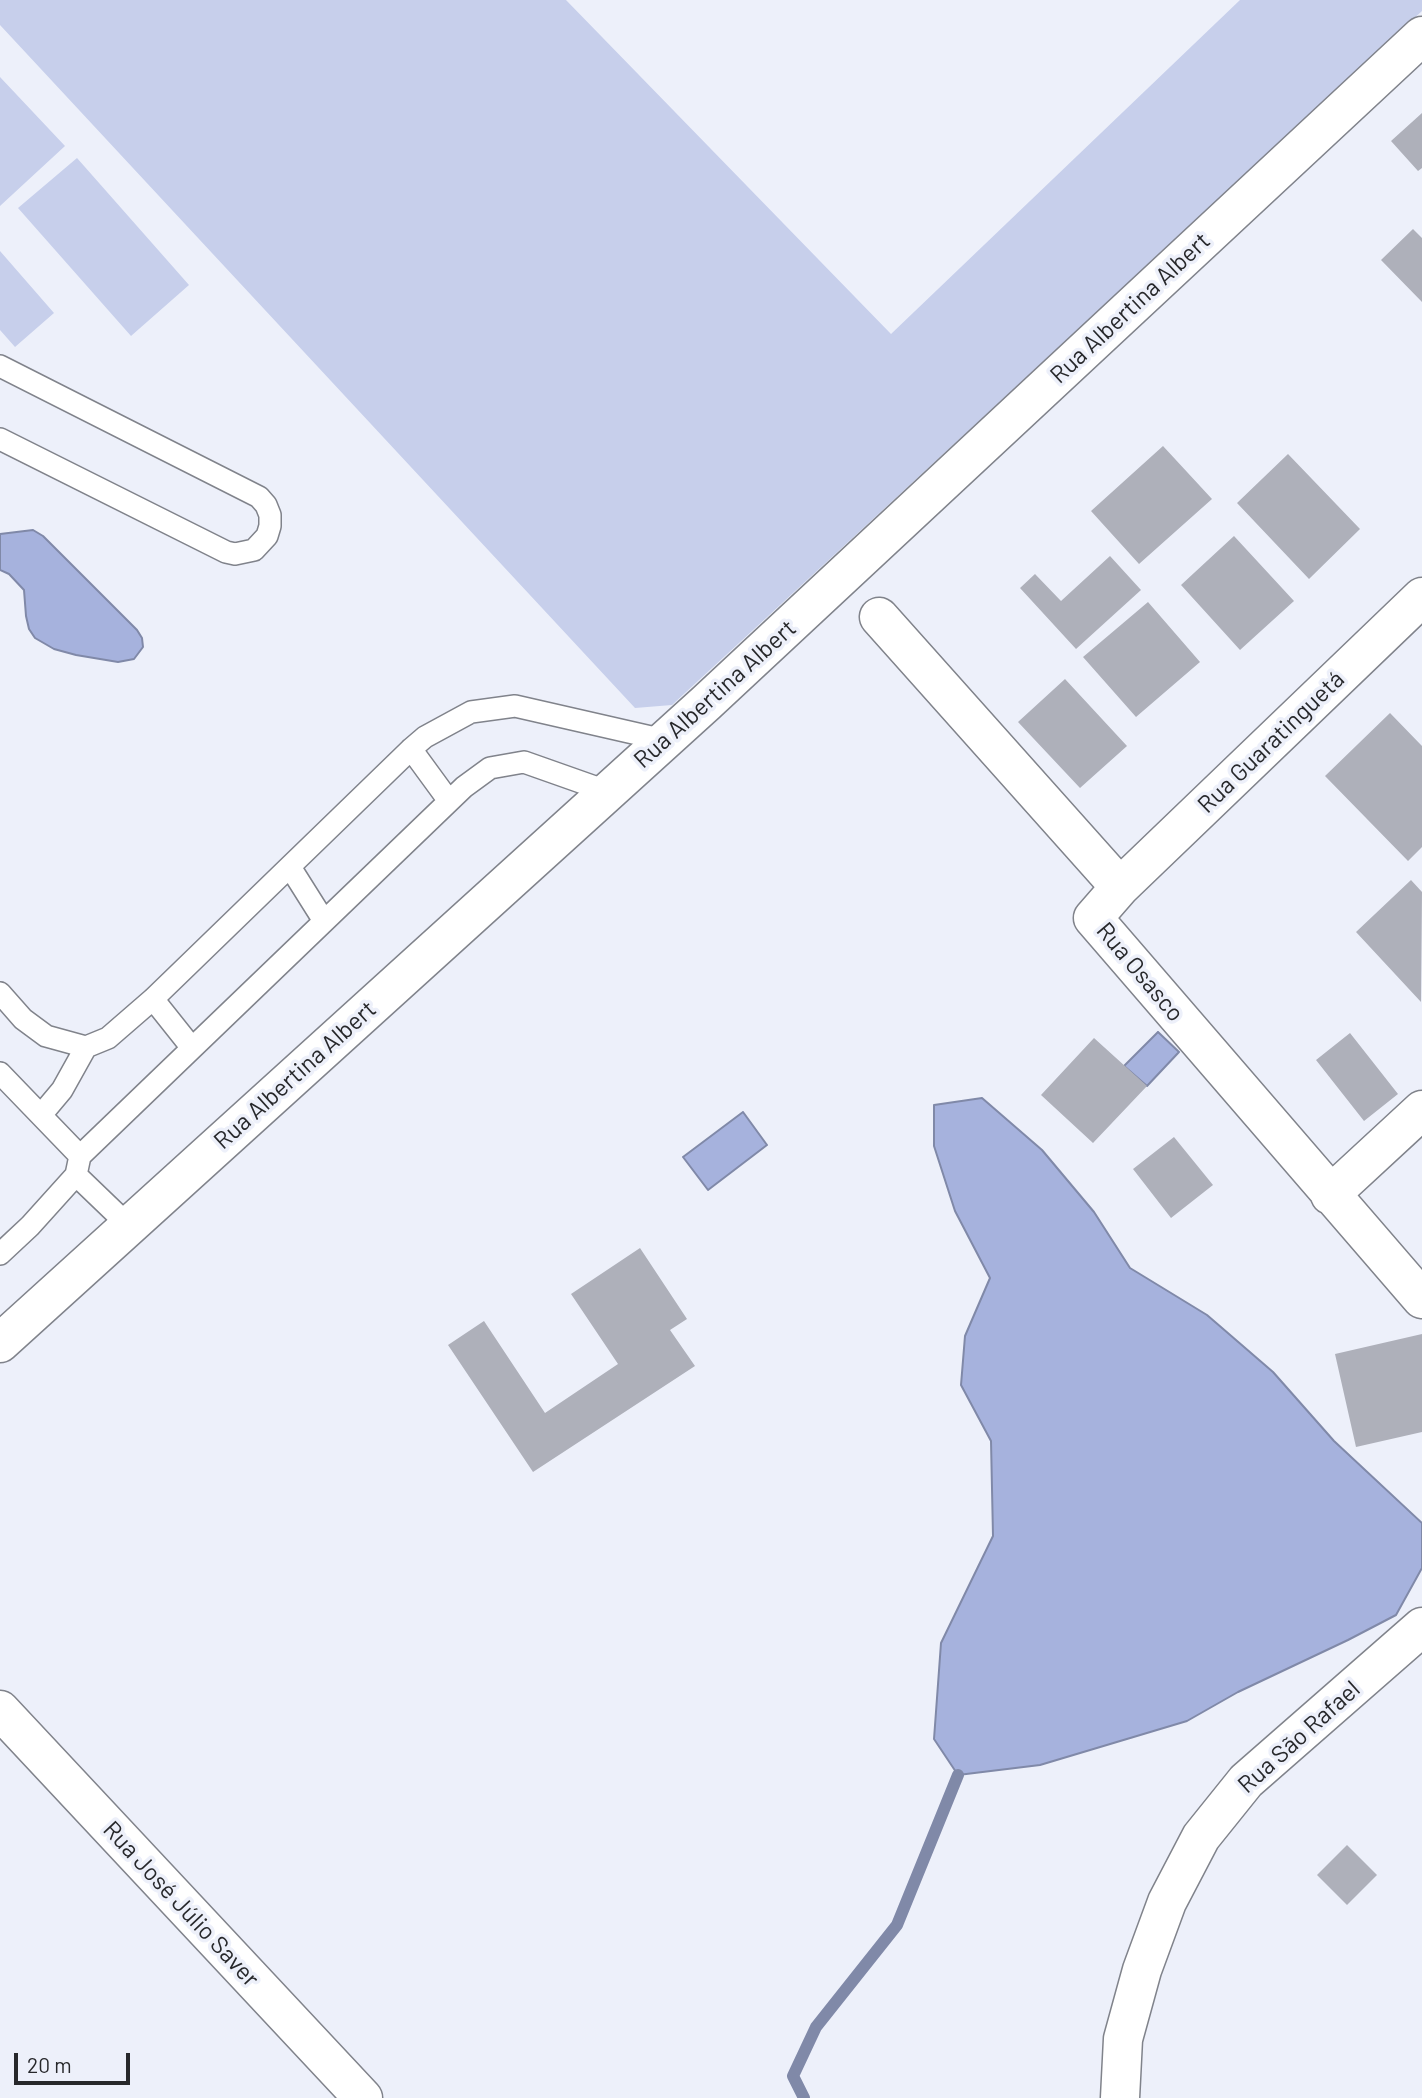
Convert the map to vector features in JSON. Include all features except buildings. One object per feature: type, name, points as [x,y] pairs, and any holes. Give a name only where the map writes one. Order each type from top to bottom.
[{"type":"street","name":"Rua Albertina Albert","points":[[0,1343],[609,792],[1422,36]]},
{"type":"street","name":"Rua Guaratinguetá","points":[[1120,887],[1422,597]]},
{"type":"street","name":"Rua Osasco","points":[[879,617],[1120,887],[1093,918],[1422,1299]]},
{"type":"street","points":[[1330,1195],[1422,1110]]},
{"type":"street","name":"Rua São Rafael","points":[[1120,2098],[1123,2039],[1142,1970],[1167,1902],[1201,1838],[1247,1781],[1422,1627]]},
{"type":"street","name":"Rua José Júlio Saver","points":[[0,1710],[363,2098]]},
{"type":"lane","points":[[0,366],[259,497],[270,515],[267,536],[254,550],[245,554],[226,552],[0,439]]},
{"type":"lane","points":[[0,993],[23,1019],[46,1036],[86,1047],[108,1038],[153,999],[411,749],[425,737],[471,712],[515,706],[664,740]]},
{"type":"lane","points":[[411,749],[449,801]]},
{"type":"lane","points":[[0,1254],[30,1226],[78,1166],[192,1048],[464,786],[490,768],[524,762],[609,792]]},
{"type":"lane","points":[[290,867],[324,921]]},
{"type":"lane","points":[[153,999],[192,1048]]},
{"type":"lane","points":[[41,1115],[62,1090],[86,1047]]},
{"type":"lane","points":[[0,1073],[41,1115],[78,1166],[128,1226]]},
{"type":"shaded area","points":[[0,0],[566,0],[891,334],[1240,0],[1422,0],[1422,11],[672,705],[635,708],[0,25]]},
{"type":"shaded area","points":[[0,77],[65,146],[0,206]]},
{"type":"shaded area","points":[[77,158],[189,285],[131,336],[18,208]]},
{"type":"shaded area","points":[[0,251],[54,313],[15,347],[0,330]]},
{"type":"shaded area","points":[[33,530],[43,536],[137,630],[143,647],[134,659],[118,662],[76,655],[54,649],[35,638],[29,629],[26,616],[24,590],[9,574],[0,570],[0,534]]},
{"type":"shaded area","points":[[1158,1032],[1179,1052],[1147,1086],[1124,1066]]},
{"type":"shaded area","points":[[982,1098],[1042,1150],[1094,1212],[1130,1268],[1207,1315],[1273,1372],[1334,1441],[1422,1523],[1422,1568],[1396,1615],[1238,1692],[1187,1721],[1040,1765],[958,1775],[934,1739],[941,1643],[993,1536],[991,1441],[961,1385],[965,1336],[990,1278],[955,1211],[934,1146],[934,1105]]},
{"type":"shaded area","points":[[743,1112],[767,1145],[708,1190],[683,1157]]},
{"type":"waterway","points":[[804,2098],[793,2076],[816,2027],[897,1925],[958,1775]]}]
